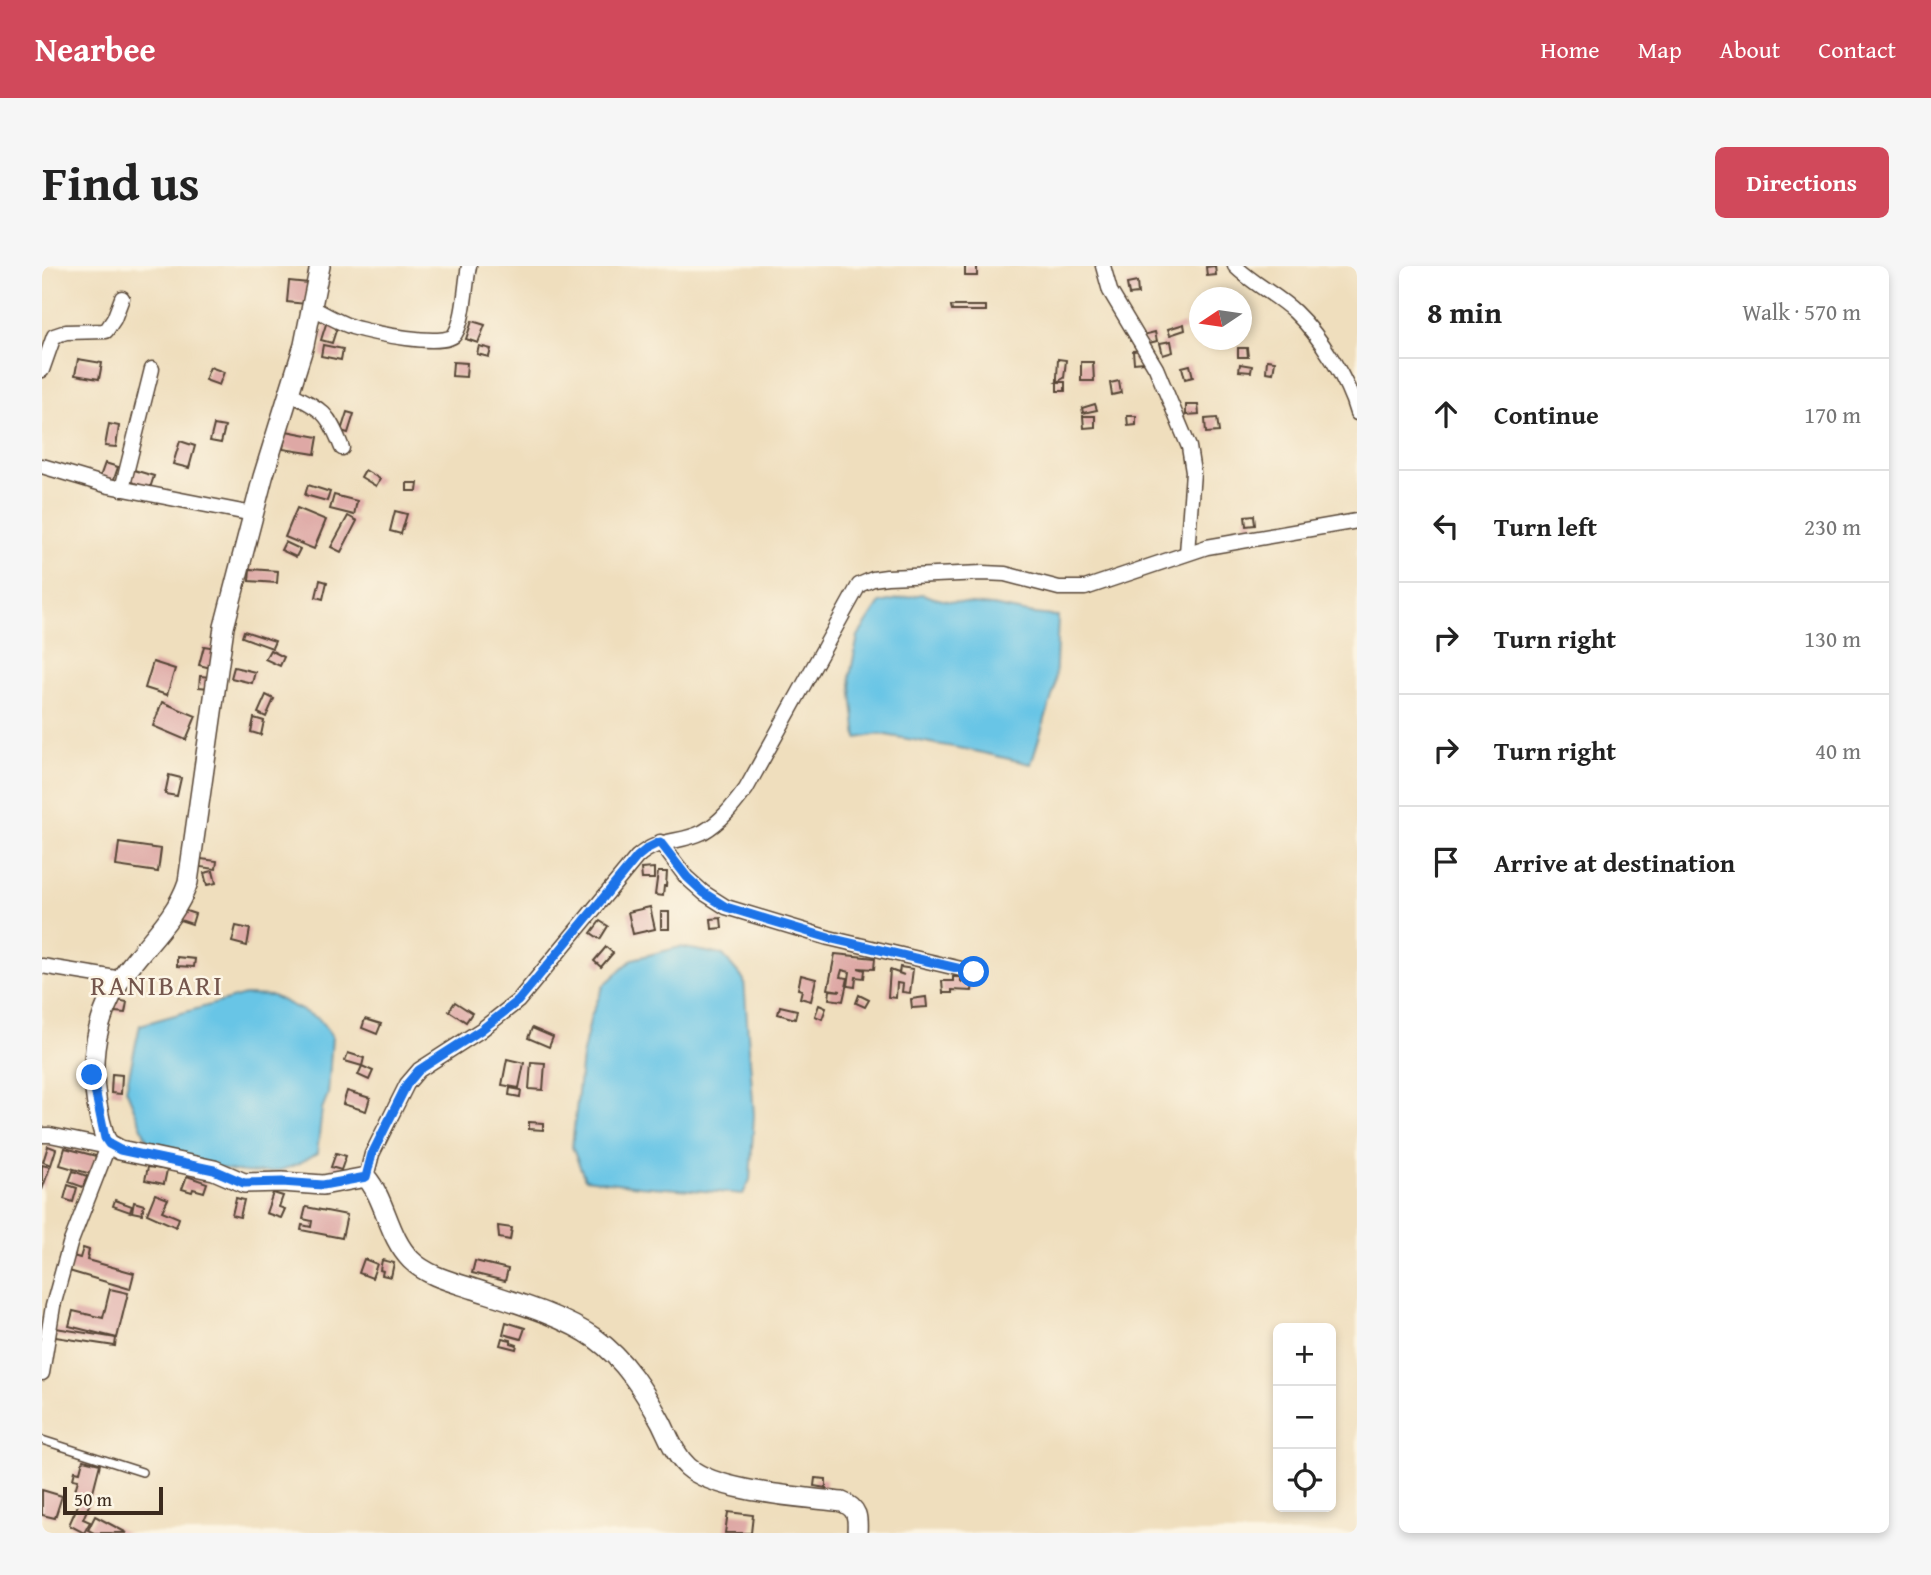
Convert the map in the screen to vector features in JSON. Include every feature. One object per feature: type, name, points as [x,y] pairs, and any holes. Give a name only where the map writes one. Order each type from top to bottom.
[{"type":"street","points":[[42,1373],[53,1306],[70,1244],[108,1145],[95,1096],[93,1059],[101,1023],[122,979],[172,915],[188,882],[225,627],[253,514],[313,308],[320,266]]},
{"type":"street","points":[[313,308],[355,328],[434,341],[450,340],[455,336],[460,320],[469,266]]},
{"type":"street","points":[[1103,266],[1110,291],[1156,368],[1189,447],[1193,471],[1187,553]]},
{"type":"street","points":[[1235,266],[1296,313],[1339,372],[1357,413]]},
{"type":"street","points":[[42,370],[54,335],[106,331],[114,320],[122,298]]},
{"type":"street","points":[[122,489],[152,369]]},
{"type":"street","points":[[289,393],[327,415],[342,448]]},
{"type":"street","points":[[42,466],[122,489],[253,514]]},
{"type":"street","points":[[857,1533],[856,1512],[851,1505],[725,1485],[705,1478],[689,1468],[676,1452],[625,1364],[593,1337],[532,1308],[447,1280],[413,1262],[399,1246],[366,1177],[372,1154],[407,1084],[419,1070],[489,1025],[518,1001],[637,857],[660,842],[701,833],[714,825],[747,789],[859,586],[873,579],[887,577],[983,573],[1005,574],[1072,590],[1228,542],[1357,521]]},
{"type":"street","points":[[660,842],[687,877],[704,893],[726,907],[829,938],[974,972]]},
{"type":"street","points":[[42,966],[122,979]]},
{"type":"street","points":[[42,1135],[108,1145],[135,1155],[214,1170],[244,1183],[323,1185],[366,1177]]},
{"type":"lane","points":[[42,1440],[142,1472]]},
{"type":"water","points":[[922,594],[950,601],[1058,616],[1055,687],[1031,764],[880,734],[857,738],[850,676],[858,636],[880,603]]},
{"type":"water","points":[[680,947],[723,955],[744,980],[754,1115],[750,1180],[743,1194],[585,1179],[572,1147],[582,1057],[591,1016],[604,985],[633,959]]},
{"type":"water","points":[[245,995],[273,996],[319,1019],[332,1036],[328,1094],[322,1109],[317,1153],[296,1165],[275,1171],[256,1173],[218,1168],[147,1140],[126,1089],[140,1025]]},
{"type":"building","points":[[965,266],[977,266],[977,276],[965,276]]},
{"type":"building","points":[[1215,266],[1216,275],[1207,276],[1206,267]]},
{"type":"building","points":[[289,281],[308,283],[306,304],[287,302]]},
{"type":"building","points":[[1137,282],[1138,294],[1129,295],[1127,284]]},
{"type":"building","points":[[951,306],[986,306],[986,311],[952,311]]},
{"type":"building","points":[[327,321],[338,324],[332,343],[321,340]]},
{"type":"building","points":[[472,321],[485,325],[478,343],[466,339]]},
{"type":"building","points":[[1184,324],[1185,330],[1170,335],[1168,329]]},
{"type":"building","points":[[1155,332],[1157,341],[1145,344],[1143,335]]},
{"type":"building","points":[[1171,341],[1173,352],[1163,355],[1160,343]]},
{"type":"building","points":[[323,345],[343,349],[341,360],[321,356]]},
{"type":"building","points":[[479,346],[491,349],[489,357],[477,354]]},
{"type":"building","points":[[1143,350],[1144,362],[1134,363],[1133,351]]},
{"type":"building","points":[[1238,350],[1247,350],[1248,357],[1238,357]]},
{"type":"building","points":[[78,359],[102,363],[99,379],[75,375]]},
{"type":"building","points":[[1058,359],[1066,360],[1064,378],[1057,382]]},
{"type":"building","points":[[1267,360],[1275,361],[1273,373],[1266,372]]},
{"type":"building","points":[[453,362],[467,363],[466,377],[452,376]]},
{"type":"building","points":[[1081,362],[1093,362],[1094,381],[1081,381]]},
{"type":"building","points":[[1240,364],[1252,366],[1251,372],[1239,371]]},
{"type":"building","points":[[1190,365],[1193,377],[1185,379],[1182,367]]},
{"type":"building","points":[[210,367],[224,372],[219,385],[205,380]]},
{"type":"building","points":[[1119,381],[1121,393],[1112,395],[1110,383]]},
{"type":"building","points":[[1057,382],[1065,382],[1065,391],[1057,391]]},
{"type":"building","points":[[1095,404],[1097,410],[1083,413],[1082,408]]},
{"type":"building","points":[[1186,405],[1198,405],[1199,414],[1186,415]]},
{"type":"building","points":[[347,412],[354,414],[348,433],[341,431]]},
{"type":"building","points":[[1083,416],[1095,416],[1095,427],[1084,428]]},
{"type":"building","points":[[1127,416],[1136,416],[1136,425],[1128,426]]},
{"type":"building","points":[[1217,418],[1219,432],[1206,433],[1205,419]]},
{"type":"building","points":[[109,424],[119,426],[116,447],[105,446]]},
{"type":"building","points":[[214,425],[225,427],[221,443],[210,441]]},
{"type":"building","points":[[286,431],[318,437],[315,454],[283,449]]},
{"type":"building","points":[[180,441],[195,446],[189,468],[173,464]]},
{"type":"building","points":[[105,463],[118,467],[113,482],[100,477]]},
{"type":"building","points":[[134,470],[154,476],[150,488],[131,482]]},
{"type":"building","points":[[365,470],[380,479],[376,486],[361,477]]},
{"type":"building","points":[[407,483],[418,483],[417,491],[407,491]]},
{"type":"building","points":[[308,485],[330,492],[327,501],[305,495]]},
{"type":"building","points":[[334,495],[357,501],[354,515],[330,509]]},
{"type":"building","points":[[297,508],[326,520],[314,549],[285,537]]},
{"type":"building","points":[[395,511],[407,514],[401,534],[390,531]]},
{"type":"building","points":[[1254,515],[1255,525],[1246,526],[1245,516]]},
{"type":"building","points":[[348,516],[357,521],[341,552],[331,547]]},
{"type":"building","points":[[285,542],[300,549],[296,557],[281,550]]},
{"type":"building","points":[[250,569],[278,571],[277,583],[249,581]]},
{"type":"building","points":[[320,580],[327,582],[323,599],[316,597]]},
{"type":"building","points":[[244,631],[275,641],[272,648],[242,637]]},
{"type":"building","points":[[204,646],[216,648],[211,668],[199,665]]},
{"type":"building","points":[[270,650],[284,657],[280,666],[265,659]]},
{"type":"building","points":[[153,662],[175,669],[167,695],[145,688]]},
{"type":"building","points":[[234,667],[255,672],[252,683],[231,678]]},
{"type":"building","points":[[200,676],[210,677],[209,688],[199,687]]},
{"type":"building","points":[[266,695],[274,699],[266,717],[258,713]]},
{"type":"building","points":[[162,702],[196,716],[186,740],[153,726]]},
{"type":"building","points":[[254,718],[264,721],[261,735],[251,732]]},
{"type":"building","points":[[169,775],[181,778],[177,796],[165,794]]},
{"type":"building","points":[[119,843],[161,849],[158,872],[116,866]]},
{"type":"building","points":[[201,859],[217,861],[216,869],[200,867]]},
{"type":"building","points":[[654,868],[654,879],[642,879],[641,869]]},
{"type":"building","points":[[213,871],[216,883],[207,885],[204,873]]},
{"type":"building","points":[[658,872],[667,872],[663,896],[655,895]]},
{"type":"building","points":[[650,907],[655,929],[633,934],[628,912]]},
{"type":"building","points":[[183,910],[195,914],[192,924],[180,920]]},
{"type":"building","points":[[661,912],[669,912],[669,929],[661,929]]},
{"type":"building","points":[[721,918],[722,928],[712,929],[711,919]]},
{"type":"building","points":[[600,921],[608,926],[600,939],[591,933]]},
{"type":"building","points":[[236,926],[250,929],[247,946],[232,942]]},
{"type":"building","points":[[606,947],[613,953],[601,967],[594,961]]},
{"type":"building","points":[[835,954],[875,958],[874,969],[858,968],[865,970],[864,978],[856,977],[855,987],[848,986],[850,972],[842,970],[840,977],[848,978],[843,1001],[829,999],[830,990],[841,991],[828,989]]},
{"type":"building","points":[[177,957],[195,959],[194,967],[177,966]]},
{"type":"building","points":[[900,967],[913,969],[910,993],[902,992],[903,984],[897,983],[896,998],[888,997],[890,970],[904,975],[899,973]]},
{"type":"building","points":[[801,975],[816,979],[811,1001],[800,998],[802,990],[798,989]]},
{"type":"building","points":[[953,977],[961,977],[961,982],[973,982],[972,991],[952,990],[952,993],[943,993],[942,981],[953,981]]},
{"type":"building","points":[[859,995],[869,1000],[865,1007],[856,1003]]},
{"type":"building","points":[[926,997],[927,1007],[912,1008],[911,999]]},
{"type":"building","points":[[117,1000],[127,1002],[125,1013],[115,1012]]},
{"type":"building","points":[[455,1002],[472,1013],[466,1022],[449,1011]]},
{"type":"building","points":[[819,1005],[826,1008],[822,1019],[815,1016]]},
{"type":"building","points":[[780,1006],[797,1010],[795,1019],[778,1014]]},
{"type":"building","points":[[365,1019],[381,1024],[377,1034],[362,1028]]},
{"type":"building","points":[[532,1028],[553,1037],[549,1047],[528,1038]]},
{"type":"building","points":[[348,1053],[364,1058],[362,1066],[345,1061]]},
{"type":"building","points":[[507,1059],[524,1063],[519,1088],[502,1085]]},
{"type":"building","points":[[531,1062],[545,1063],[543,1090],[529,1089]]},
{"type":"building","points":[[362,1066],[373,1071],[369,1080],[358,1075]]},
{"type":"building","points":[[112,1074],[122,1075],[121,1094],[111,1093]]},
{"type":"building","points":[[510,1088],[521,1090],[520,1097],[509,1095]]},
{"type":"building","points":[[347,1091],[370,1098],[366,1111],[343,1104]]},
{"type":"building","points":[[529,1122],[543,1123],[543,1130],[529,1129]]},
{"type":"building","points":[[48,1146],[56,1149],[51,1165],[43,1162]]},
{"type":"building","points":[[65,1148],[96,1156],[91,1174],[60,1165]]},
{"type":"building","points":[[336,1153],[346,1156],[341,1170],[331,1167]]},
{"type":"building","points":[[42,1165],[50,1167],[42,1190]]},
{"type":"building","points":[[148,1167],[167,1170],[164,1184],[145,1180]]},
{"type":"building","points":[[73,1171],[87,1176],[83,1187],[69,1182]]},
{"type":"building","points":[[187,1176],[207,1183],[204,1192],[182,1189]]},
{"type":"building","points":[[68,1185],[77,1188],[73,1202],[64,1199]]},
{"type":"building","points":[[273,1193],[283,1196],[279,1207],[285,1209],[281,1218],[266,1213]]},
{"type":"building","points":[[155,1194],[168,1199],[162,1211],[179,1218],[176,1227],[147,1214]]},
{"type":"building","points":[[236,1198],[244,1200],[240,1217],[232,1215]]},
{"type":"building","points":[[115,1200],[132,1206],[130,1212],[113,1206]]},
{"type":"building","points":[[134,1202],[144,1205],[142,1214],[132,1212]]},
{"type":"building","points":[[306,1207],[347,1215],[342,1238],[301,1230],[302,1225],[311,1227],[312,1221],[303,1219]]},
{"type":"building","points":[[498,1226],[512,1228],[510,1240],[499,1238]]},
{"type":"building","points":[[83,1248],[89,1250],[87,1260],[134,1273],[130,1289],[69,1271],[73,1256],[80,1258]]},
{"type":"building","points":[[364,1259],[377,1264],[372,1278],[359,1273]]},
{"type":"building","points":[[382,1260],[394,1263],[391,1277],[382,1275]]},
{"type":"building","points":[[475,1261],[508,1269],[505,1281],[472,1273]]},
{"type":"building","points":[[110,1289],[128,1293],[117,1338],[69,1326],[73,1311],[103,1318]]},
{"type":"building","points":[[506,1322],[525,1328],[521,1339],[503,1334]]},
{"type":"building","points":[[56,1328],[116,1338],[115,1346],[55,1337]]},
{"type":"building","points":[[502,1338],[511,1340],[511,1343],[517,1345],[516,1349],[500,1345]]},
{"type":"building","points":[[83,1460],[100,1464],[91,1499],[74,1494],[78,1480],[73,1479],[75,1471],[80,1472]]},
{"type":"building","points":[[815,1478],[826,1479],[826,1488],[814,1486]]},
{"type":"building","points":[[42,1490],[62,1496],[55,1518],[42,1515]]},
{"type":"building","points":[[81,1498],[90,1503],[83,1519],[90,1522],[84,1533],[69,1525]]},
{"type":"building","points":[[728,1512],[753,1515],[751,1533],[725,1533]]},
{"type":"building","points":[[95,1516],[127,1533],[94,1533],[88,1530]]},
{"type":"district","name":"RANIBARI","points":[[157,984]]},
{"type":"route","points":[[92,1075],[105,1138],[109,1144],[120,1150],[214,1170],[244,1183],[323,1185],[366,1177],[372,1154],[407,1084],[419,1070],[504,1014],[518,1001],[637,857],[660,842],[687,877],[704,893],[726,907],[829,938],[974,972]]}]
